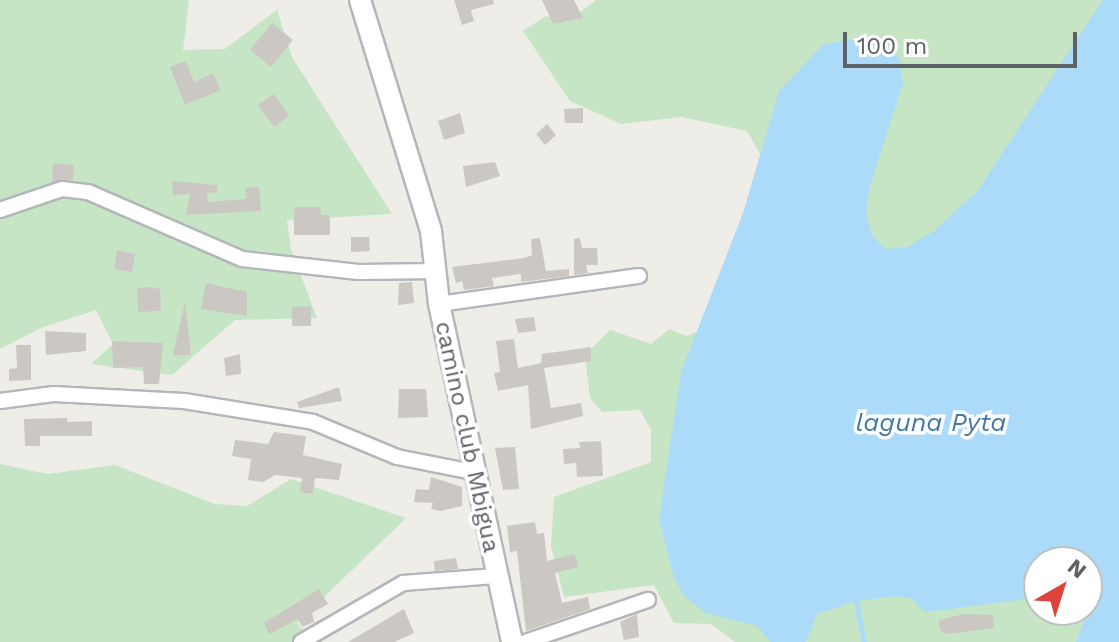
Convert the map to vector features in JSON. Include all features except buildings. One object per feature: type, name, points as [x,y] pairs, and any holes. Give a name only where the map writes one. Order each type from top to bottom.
[{"type":"main road","name":"camino club Mbigua","points":[[360,0],[431,231],[439,304],[478,473],[496,576],[512,642]]},
{"type":"street","points":[[0,210],[62,189],[88,192],[242,259],[358,272],[437,271]]},
{"type":"street","points":[[439,304],[639,276]]},
{"type":"street","points":[[0,401],[54,394],[184,401],[313,422],[397,457],[478,473]]},
{"type":"street","points":[[301,642],[403,583],[496,576]]},
{"type":"street","points":[[525,642],[648,600]]},
{"type":"green space","points":[[0,0],[189,0],[183,50],[225,49],[277,10],[292,57],[392,214],[287,220],[291,249],[317,318],[235,320],[172,375],[91,364],[113,344],[96,310],[41,328],[0,349]]},
{"type":"green space","name":"laguna Pyta","points":[[596,0],[1119,0],[1119,642],[735,642],[711,624],[674,623],[654,585],[564,597],[551,546],[554,497],[651,462],[651,430],[640,410],[602,412],[590,398],[585,355],[610,330],[651,344],[670,329],[686,336],[707,328],[765,163],[747,131],[681,117],[621,124],[570,101],[523,31],[546,16],[567,22]]},
{"type":"green space","points":[[0,464],[48,474],[115,465],[215,504],[247,506],[291,479],[406,518],[297,623],[315,642],[0,642]]},
{"type":"water","name":"laguna Pyta","points":[[1103,0],[1119,0],[1119,642],[1076,642],[1082,626],[1103,626],[1103,546],[1023,546],[1023,600],[924,612],[912,599],[897,596],[856,601],[817,614],[806,642],[770,642],[757,626],[706,613],[685,597],[674,578],[659,519],[681,372],[743,213],[779,91],[824,44],[849,40],[881,45],[899,58],[903,84],[870,185],[866,214],[872,235],[885,249],[907,247],[934,231],[978,190]]},
{"type":"waterway","points":[[856,601],[864,642]]}]
